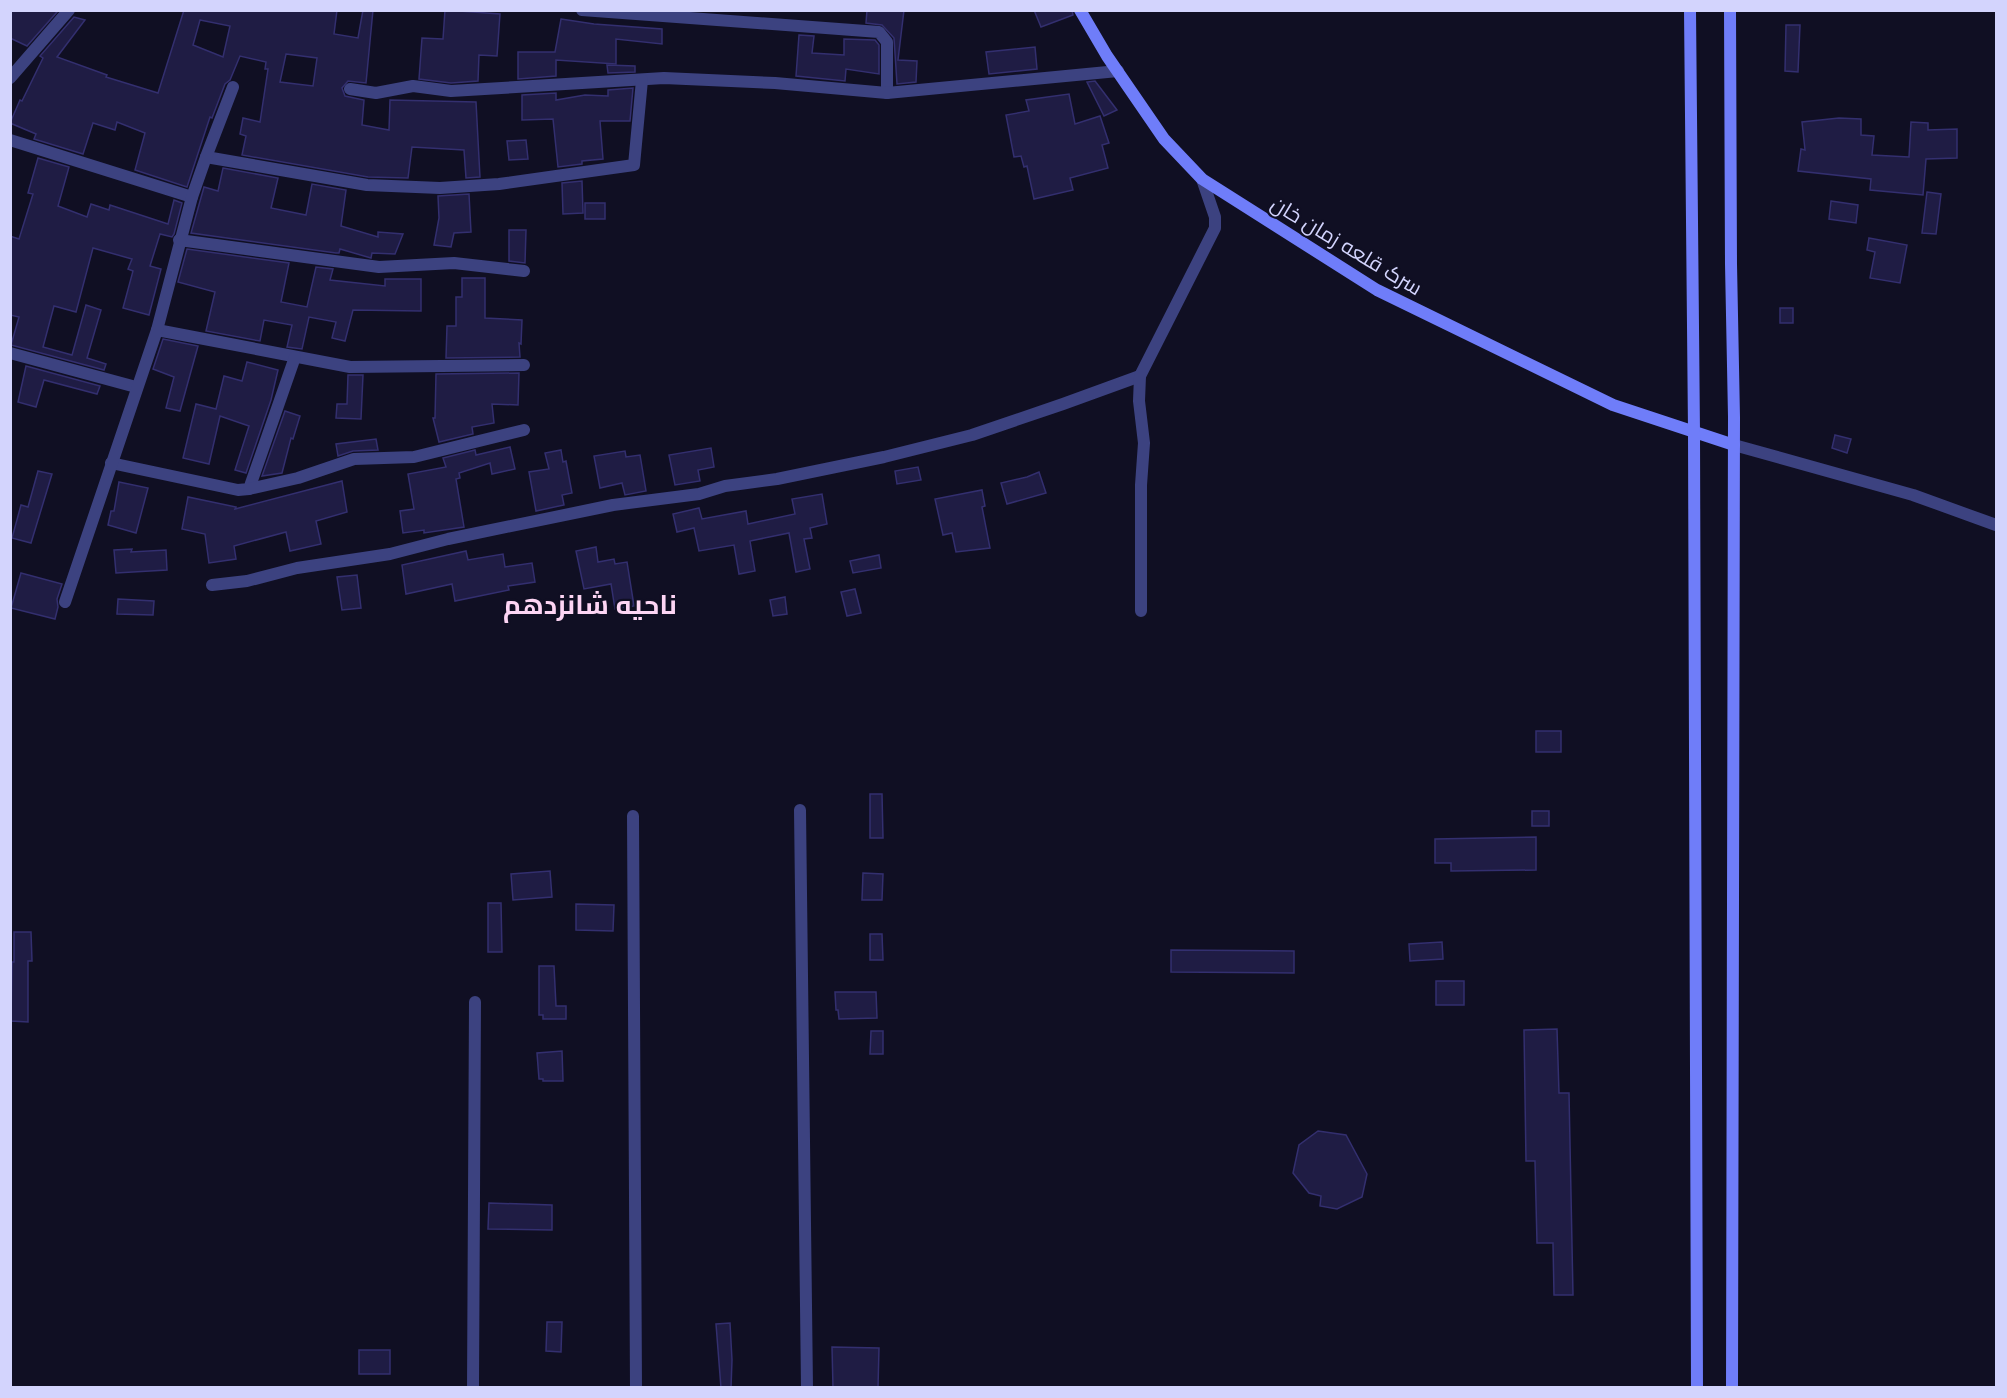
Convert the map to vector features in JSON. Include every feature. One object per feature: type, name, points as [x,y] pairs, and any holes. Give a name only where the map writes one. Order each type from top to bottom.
[{"type":"main road","name":"سرک قلعه زمان خان","points":[[1080,10],[1164,140],[1202,179],[1377,290],[1613,405],[1734,445]]},
{"type":"main road","points":[[1690,10],[1694,432],[1697,1388]]},
{"type":"main road","points":[[1730,10],[1734,445],[1732,1388]]},
{"type":"street","points":[[10,78],[69,10]]},
{"type":"street","points":[[582,10],[879,33],[886,42],[887,93]]},
{"type":"street","points":[[350,89],[376,93],[413,86],[451,91],[664,78],[764,82],[887,93],[1118,71]]},
{"type":"street","points":[[206,156],[367,186],[440,188],[500,184],[634,165],[642,80]]},
{"type":"street","points":[[65,602],[157,330],[192,197],[233,87]]},
{"type":"street","points":[[10,140],[192,197]]},
{"type":"street","points":[[1141,611],[1141,485],[1144,443],[1139,401],[1140,376],[1215,228],[1215,216],[1202,179]]},
{"type":"street","points":[[179,240],[380,267],[454,263],[524,271]]},
{"type":"street","points":[[157,330],[350,367],[524,365]]},
{"type":"street","points":[[10,353],[136,387]]},
{"type":"street","points":[[249,489],[295,357]]},
{"type":"street","points":[[212,585],[247,581],[297,568],[390,554],[458,537],[613,505],[699,494],[725,486],[777,479],[884,457],[972,435],[1140,376]]},
{"type":"street","points":[[111,462],[238,490],[298,478],[354,459],[414,457],[524,430]]},
{"type":"street","points":[[1734,445],[1913,495],[1996,525]]},
{"type":"street","points":[[800,810],[807,1388]]},
{"type":"street","points":[[633,816],[636,1388]]},
{"type":"street","points":[[473,1388],[475,1002]]},
{"type":"building","points":[[10,10],[57,12],[27,46],[10,38]]},
{"type":"building","points":[[184,10],[337,10],[334,34],[358,38],[363,10],[373,10],[366,83],[348,81],[342,88],[345,96],[364,100],[362,125],[389,130],[390,100],[476,102],[480,177],[466,178],[464,150],[412,147],[408,178],[368,177],[242,155],[246,136],[240,134],[243,118],[260,122],[268,69],[265,69],[266,62],[240,56],[230,80],[225,84],[212,118],[210,117],[187,187],[135,170],[145,133],[117,122],[115,130],[93,123],[83,154],[34,139],[36,134],[10,123],[43,58],[40,56],[74,17],[85,20],[57,57],[107,75],[106,77],[158,93]],"holes":[[[200,20],[230,26],[223,57],[193,45]],[[286,54],[317,58],[313,86],[280,82]]]},
{"type":"building","points":[[445,10],[500,14],[497,56],[479,55],[478,81],[451,83],[419,79],[422,38],[443,39]]},
{"type":"building","points":[[867,10],[904,10],[898,60],[917,61],[916,82],[897,84],[894,38],[882,25],[866,23]]},
{"type":"building","points":[[1034,10],[1072,10],[1073,15],[1041,27]]},
{"type":"building","points":[[561,19],[662,29],[662,44],[616,39],[616,64],[556,60],[556,76],[518,79],[518,52],[555,52]]},
{"type":"building","points":[[1786,25],[1800,25],[1798,72],[1785,71]]},
{"type":"building","points":[[799,35],[814,36],[812,53],[844,55],[844,39],[875,40],[879,45],[879,74],[846,69],[845,81],[796,76]]},
{"type":"building","points":[[1035,47],[1037,69],[989,74],[986,52]]},
{"type":"building","points":[[607,65],[635,66],[635,72],[608,73]]},
{"type":"building","points":[[1095,81],[1117,110],[1104,116],[1087,82]]},
{"type":"building","points":[[633,88],[630,121],[600,121],[603,159],[558,167],[553,119],[522,120],[522,95],[556,93],[556,100],[585,95],[608,96],[608,90]]},
{"type":"building","points":[[1069,94],[1075,124],[1100,116],[1109,143],[1102,145],[1108,168],[1070,178],[1073,190],[1034,199],[1027,166],[1024,167],[1021,156],[1014,157],[1006,115],[1029,111],[1026,100]]},
{"type":"building","points":[[1839,118],[1861,119],[1861,135],[1874,136],[1872,155],[1909,157],[1911,122],[1928,123],[1928,130],[1957,129],[1957,158],[1926,159],[1923,195],[1870,190],[1871,179],[1798,171],[1801,149],[1805,150],[1802,122]]},
{"type":"building","points":[[526,140],[528,159],[509,160],[507,141]]},
{"type":"building","points":[[38,158],[69,167],[58,206],[87,217],[91,204],[109,210],[110,205],[168,224],[174,200],[182,203],[174,234],[172,237],[160,234],[150,266],[161,269],[149,315],[123,308],[133,271],[128,269],[132,259],[93,248],[76,312],[54,306],[43,347],[72,355],[86,305],[101,310],[87,358],[106,364],[104,370],[11,345],[19,317],[10,315],[10,236],[19,239],[33,194],[28,193]]},
{"type":"building","points":[[223,168],[278,178],[271,208],[306,215],[312,184],[346,190],[341,226],[378,237],[378,232],[403,234],[395,254],[372,253],[371,258],[340,249],[339,253],[336,253],[191,233],[204,187],[218,191]]},
{"type":"building","points":[[582,181],[583,213],[563,214],[562,183]]},
{"type":"building","points":[[1927,192],[1941,194],[1936,234],[1922,233]]},
{"type":"building","points":[[469,194],[471,232],[454,233],[451,247],[434,245],[439,218],[438,196]]},
{"type":"building","points":[[1831,201],[1858,205],[1856,223],[1829,219]]},
{"type":"building","points":[[585,203],[605,203],[605,219],[585,219]]},
{"type":"building","points":[[509,230],[526,230],[525,263],[509,261]]},
{"type":"building","points":[[1869,238],[1907,245],[1900,283],[1870,278],[1875,252],[1867,250]]},
{"type":"building","points":[[187,249],[289,263],[281,302],[307,307],[316,267],[333,269],[330,280],[385,286],[385,279],[421,279],[421,311],[353,310],[345,341],[332,338],[336,322],[309,317],[302,349],[287,347],[292,325],[264,320],[260,341],[206,331],[215,292],[178,282]]},
{"type":"building","points":[[462,278],[485,278],[485,318],[522,320],[520,357],[446,358],[447,326],[456,326],[456,297],[462,297]]},
{"type":"building","points":[[1780,308],[1793,308],[1793,323],[1780,323]]},
{"type":"building","points":[[163,339],[198,346],[180,411],[166,408],[174,377],[153,369]]},
{"type":"building","points":[[247,362],[278,370],[271,400],[246,473],[235,470],[249,426],[220,416],[209,464],[183,458],[196,404],[216,409],[224,376],[242,381]]},
{"type":"building","points":[[26,366],[100,386],[97,394],[44,380],[36,407],[18,402]]},
{"type":"building","points":[[519,373],[518,405],[492,404],[494,423],[472,427],[473,434],[439,442],[433,418],[435,418],[436,374]]},
{"type":"building","points":[[348,375],[363,375],[361,419],[336,418],[337,404],[347,404]]},
{"type":"building","points":[[285,411],[300,416],[293,439],[291,438],[282,473],[262,476]]},
{"type":"building","points":[[1835,435],[1851,439],[1847,453],[1832,448]]},
{"type":"building","points":[[376,439],[378,450],[353,451],[338,456],[336,444]]},
{"type":"building","points":[[510,447],[515,469],[492,474],[490,463],[459,473],[460,478],[456,479],[464,527],[424,533],[424,530],[403,533],[400,511],[414,509],[408,474],[446,467],[443,458],[475,450],[476,455]]},
{"type":"building","points":[[711,448],[714,467],[698,470],[700,481],[675,485],[669,455]]},
{"type":"building","points":[[561,450],[563,462],[566,461],[572,493],[562,495],[564,505],[536,511],[529,472],[549,469],[545,453]]},
{"type":"building","points":[[625,451],[626,457],[640,455],[646,491],[625,495],[622,483],[600,488],[594,456]]},
{"type":"building","points":[[918,467],[921,480],[897,484],[895,471]]},
{"type":"building","points":[[38,471],[52,474],[31,543],[12,538],[21,505],[28,507]]},
{"type":"building","points":[[1039,472],[1046,493],[1007,504],[1001,483]]},
{"type":"building","points":[[342,481],[347,512],[316,521],[321,544],[290,551],[286,532],[234,546],[236,559],[209,563],[205,534],[182,529],[188,497],[236,507],[235,509]]},
{"type":"building","points":[[119,482],[148,488],[136,533],[108,525],[111,511],[114,511]]},
{"type":"building","points":[[982,490],[985,506],[982,507],[990,548],[956,552],[952,533],[943,535],[935,499]]},
{"type":"building","points":[[822,494],[827,524],[810,528],[812,538],[804,539],[810,569],[796,572],[789,533],[750,541],[755,571],[739,574],[734,545],[699,551],[694,528],[677,532],[673,514],[699,508],[702,519],[746,511],[748,524],[795,514],[792,499]]},
{"type":"building","points":[[596,547],[598,562],[614,559],[615,564],[627,562],[634,606],[615,609],[611,584],[584,589],[576,551]]},
{"type":"building","points":[[132,549],[131,552],[166,550],[167,570],[116,573],[114,550]]},
{"type":"building","points":[[466,551],[468,560],[503,554],[505,567],[532,563],[535,582],[508,586],[509,590],[455,601],[452,584],[406,594],[402,565]]},
{"type":"building","points":[[879,555],[881,568],[853,573],[850,561]]},
{"type":"building","points":[[21,573],[62,584],[57,599],[55,619],[11,608]]},
{"type":"building","points":[[357,575],[361,608],[342,610],[337,577]]},
{"type":"building","points":[[855,589],[861,613],[847,616],[841,592]]},
{"type":"building","points":[[785,597],[787,614],[773,616],[770,600]]},
{"type":"building","points":[[118,599],[154,601],[153,615],[117,614]]},
{"type":"building","points":[[1536,731],[1561,731],[1561,752],[1536,752]]},
{"type":"building","points":[[870,794],[882,794],[883,838],[870,838]]},
{"type":"building","points":[[1532,811],[1549,811],[1549,826],[1532,826]]},
{"type":"building","points":[[1536,837],[1536,870],[1451,871],[1451,863],[1435,863],[1435,839]]},
{"type":"building","points":[[550,871],[552,897],[513,900],[511,874]]},
{"type":"building","points":[[863,873],[883,874],[882,900],[862,900]]},
{"type":"building","points":[[488,903],[501,903],[502,952],[488,952]]},
{"type":"building","points":[[576,904],[614,905],[613,931],[576,930]]},
{"type":"building","points":[[14,932],[31,932],[32,961],[28,961],[28,1022],[11,1021]]},
{"type":"building","points":[[870,934],[882,934],[883,960],[870,960]]},
{"type":"building","points":[[1442,942],[1443,959],[1410,961],[1409,944]]},
{"type":"building","points":[[1171,950],[1294,951],[1294,973],[1171,972]]},
{"type":"building","points":[[539,966],[554,966],[556,1006],[566,1006],[566,1019],[543,1019],[543,1015],[539,1015]]},
{"type":"building","points":[[1436,981],[1464,981],[1464,1005],[1436,1005]]},
{"type":"building","points":[[835,992],[876,992],[877,1018],[839,1019]]},
{"type":"building","points":[[1557,1029],[1559,1093],[1569,1093],[1573,1295],[1554,1295],[1553,1243],[1537,1243],[1535,1161],[1526,1161],[1524,1030]]},
{"type":"building","points":[[871,1031],[883,1031],[883,1054],[870,1054]]},
{"type":"building","points":[[562,1051],[563,1081],[539,1079],[537,1053]]},
{"type":"building","points":[[1318,1131],[1346,1135],[1367,1174],[1362,1197],[1337,1209],[1320,1206],[1321,1196],[1309,1193],[1293,1173],[1299,1145]]},
{"type":"building","points":[[489,1203],[552,1205],[552,1230],[488,1229]]},
{"type":"building","points":[[547,1322],[562,1322],[561,1352],[546,1351]]},
{"type":"building","points":[[730,1323],[731,1388],[721,1388],[716,1324]]},
{"type":"building","points":[[832,1347],[879,1348],[878,1388],[833,1388]]},
{"type":"building","points":[[359,1350],[390,1350],[390,1374],[359,1374]]},
{"type":"district","name":"ناحیه شانزدهم","points":[[590,603]]}]
